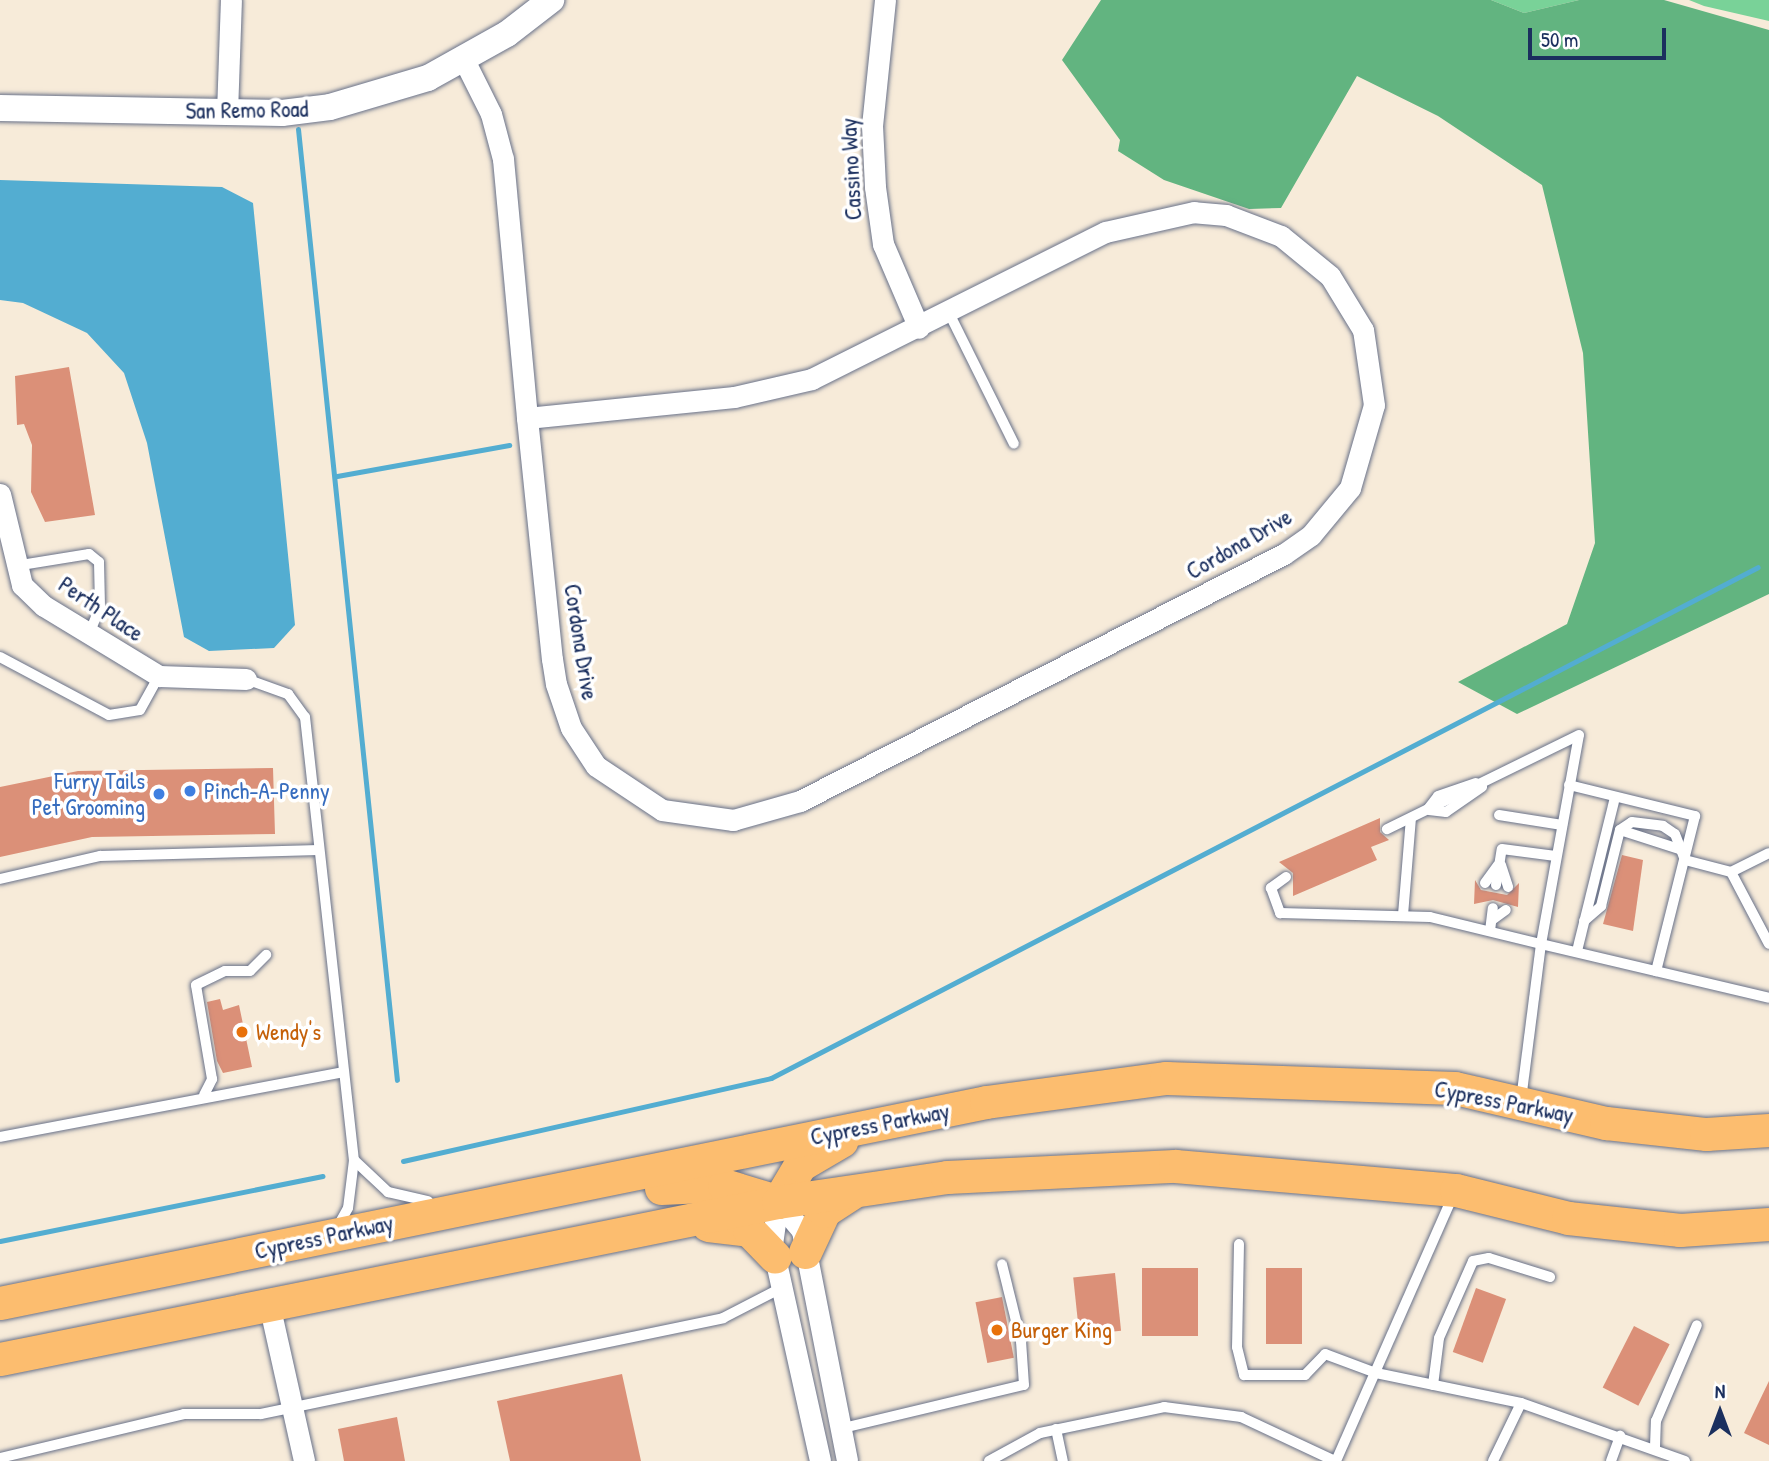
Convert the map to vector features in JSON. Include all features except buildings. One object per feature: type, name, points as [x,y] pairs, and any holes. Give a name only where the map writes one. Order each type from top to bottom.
[{"type":"main road","name":"Cypress Parkway","points":[[0,1303],[865,1127],[1166,1078],[1455,1088],[1606,1123],[1706,1134],[1769,1130]]},
{"type":"main road","points":[[778,1202],[800,1165],[865,1127]]},
{"type":"main road","points":[[0,1359],[778,1202],[947,1177],[1175,1166],[1456,1190],[1568,1218],[1680,1230],[1769,1224]]},
{"type":"main road","points":[[588,1184],[616,1193],[724,1185],[778,1202]]},
{"type":"main road","points":[[678,1223],[749,1230],[787,1265],[824,1211],[854,1191]]},
{"type":"street","points":[[228,113],[231,0]]},
{"type":"street","name":"Cassino Way","points":[[884,0],[873,125],[875,187],[883,244],[919,328]]},
{"type":"street","name":"San Remo Road","points":[[0,108],[228,113],[330,107],[464,60],[548,1]]},
{"type":"street","name":"Cordona Drive","points":[[464,60],[491,114],[503,159],[527,418],[552,659],[564,710],[582,747],[616,783],[662,810],[711,820],[773,812],[1284,554],[1335,509],[1361,464],[1374,405],[1363,330],[1342,291],[1316,262],[1255,224],[1194,212],[1133,222],[948,311],[919,328],[775,391],[527,418]]},
{"type":"street","name":"Perth Place","points":[[0,494],[15,566],[23,585],[44,606],[159,676],[246,679]]},
{"type":"street","points":[[778,1202],[820,1461]]},
{"type":"street","points":[[778,1202],[802,1231],[787,1265],[847,1461]]},
{"type":"street","points":[[269,1304],[304,1461]]},
{"type":"lane","points":[[948,311],[1014,444]]},
{"type":"lane","points":[[15,566],[89,554],[99,562],[100,607],[89,634]]},
{"type":"lane","points":[[0,657],[109,715],[140,710],[159,676]]},
{"type":"lane","points":[[246,679],[288,694],[304,717],[354,1160],[348,1208],[325,1237]]},
{"type":"lane","points":[[1387,829],[1579,735],[1541,944],[1521,1103]]},
{"type":"lane","points":[[1569,785],[1695,816],[1656,971]]},
{"type":"lane","points":[[1577,951],[1615,797]]},
{"type":"lane","points":[[1499,815],[1562,825]]},
{"type":"lane","points":[[1403,915],[1412,818]]},
{"type":"lane","points":[[1584,921],[1601,906],[1620,830],[1632,822],[1663,826],[1675,834],[1685,860],[1731,872],[1769,853]]},
{"type":"lane","points":[[1620,830],[1679,849]]},
{"type":"lane","points":[[1490,884],[1500,862],[1502,849],[1556,856]]},
{"type":"lane","points":[[0,879],[100,856],[319,850]]},
{"type":"lane","points":[[1500,862],[1508,887]]},
{"type":"lane","points":[[1731,872],[1769,944]]},
{"type":"lane","points":[[1286,877],[1270,888],[1280,913],[1489,917],[1541,944],[1769,998]]},
{"type":"lane","points":[[1489,917],[1506,909]]},
{"type":"lane","points":[[204,1095],[212,1079],[196,985],[225,971],[250,971],[266,955]]},
{"type":"lane","points":[[0,1137],[204,1095],[343,1072]]},
{"type":"lane","points":[[354,1160],[388,1192],[412,1202],[584,1172],[652,1170]]},
{"type":"lane","points":[[989,1461],[1056,1429],[1140,1409],[1204,1409],[1241,1417],[1336,1461],[1456,1190]]},
{"type":"lane","points":[[1239,1244],[1240,1367],[1263,1378],[1305,1375],[1325,1354],[1376,1373],[1521,1403],[1655,1447],[1685,1461]]},
{"type":"lane","points":[[1433,1385],[1438,1338],[1473,1261],[1489,1258],[1550,1277]]},
{"type":"lane","points":[[0,1292],[157,1262],[188,1265]]},
{"type":"lane","points":[[839,1429],[1024,1385],[1021,1341],[1002,1264]]},
{"type":"lane","points":[[0,1458],[184,1415],[292,1408],[723,1318],[787,1265]]},
{"type":"lane","points":[[1655,1447],[1656,1421],[1697,1325]]},
{"type":"lane","points":[[1493,1461],[1521,1403]]},
{"type":"lane","points":[[1056,1429],[1063,1461]]},
{"type":"lane","points":[[1611,1461],[1620,1436]]},
{"type":"green space","points":[[1101,0],[1491,0],[1524,13],[1579,0],[1664,0],[1769,30],[1769,594],[1517,714],[1458,682],[1567,624],[1595,543],[1583,353],[1542,185],[1438,116],[1357,76],[1281,208],[1249,209],[1164,180],[1118,151],[1120,140],[1062,60]]},
{"type":"green space","points":[[1491,0],[1579,0],[1524,13]]},
{"type":"green space","points":[[1689,0],[1769,0],[1769,21],[1704,6]]},
{"type":"water","points":[[0,180],[222,187],[253,203],[295,625],[274,648],[209,651],[184,637],[147,443],[124,373],[87,333],[23,303],[0,300]]},
{"type":"waterway","points":[[298,129],[397,1080]]},
{"type":"waterway","points":[[337,476],[509,445]]},
{"type":"waterway","points":[[403,1161],[771,1078],[1758,567]]},
{"type":"waterway","points":[[0,1241],[323,1176]]},
{"type":"place","name":"Pinch-A-Penny","points":[[190,791]]},
{"type":"place","name":"Furry Tails Pet Grooming","points":[[159,794]]},
{"type":"place","name":"Wendy's","points":[[242,1032]]},
{"type":"place","name":"Burger King","points":[[997,1330]]}]
